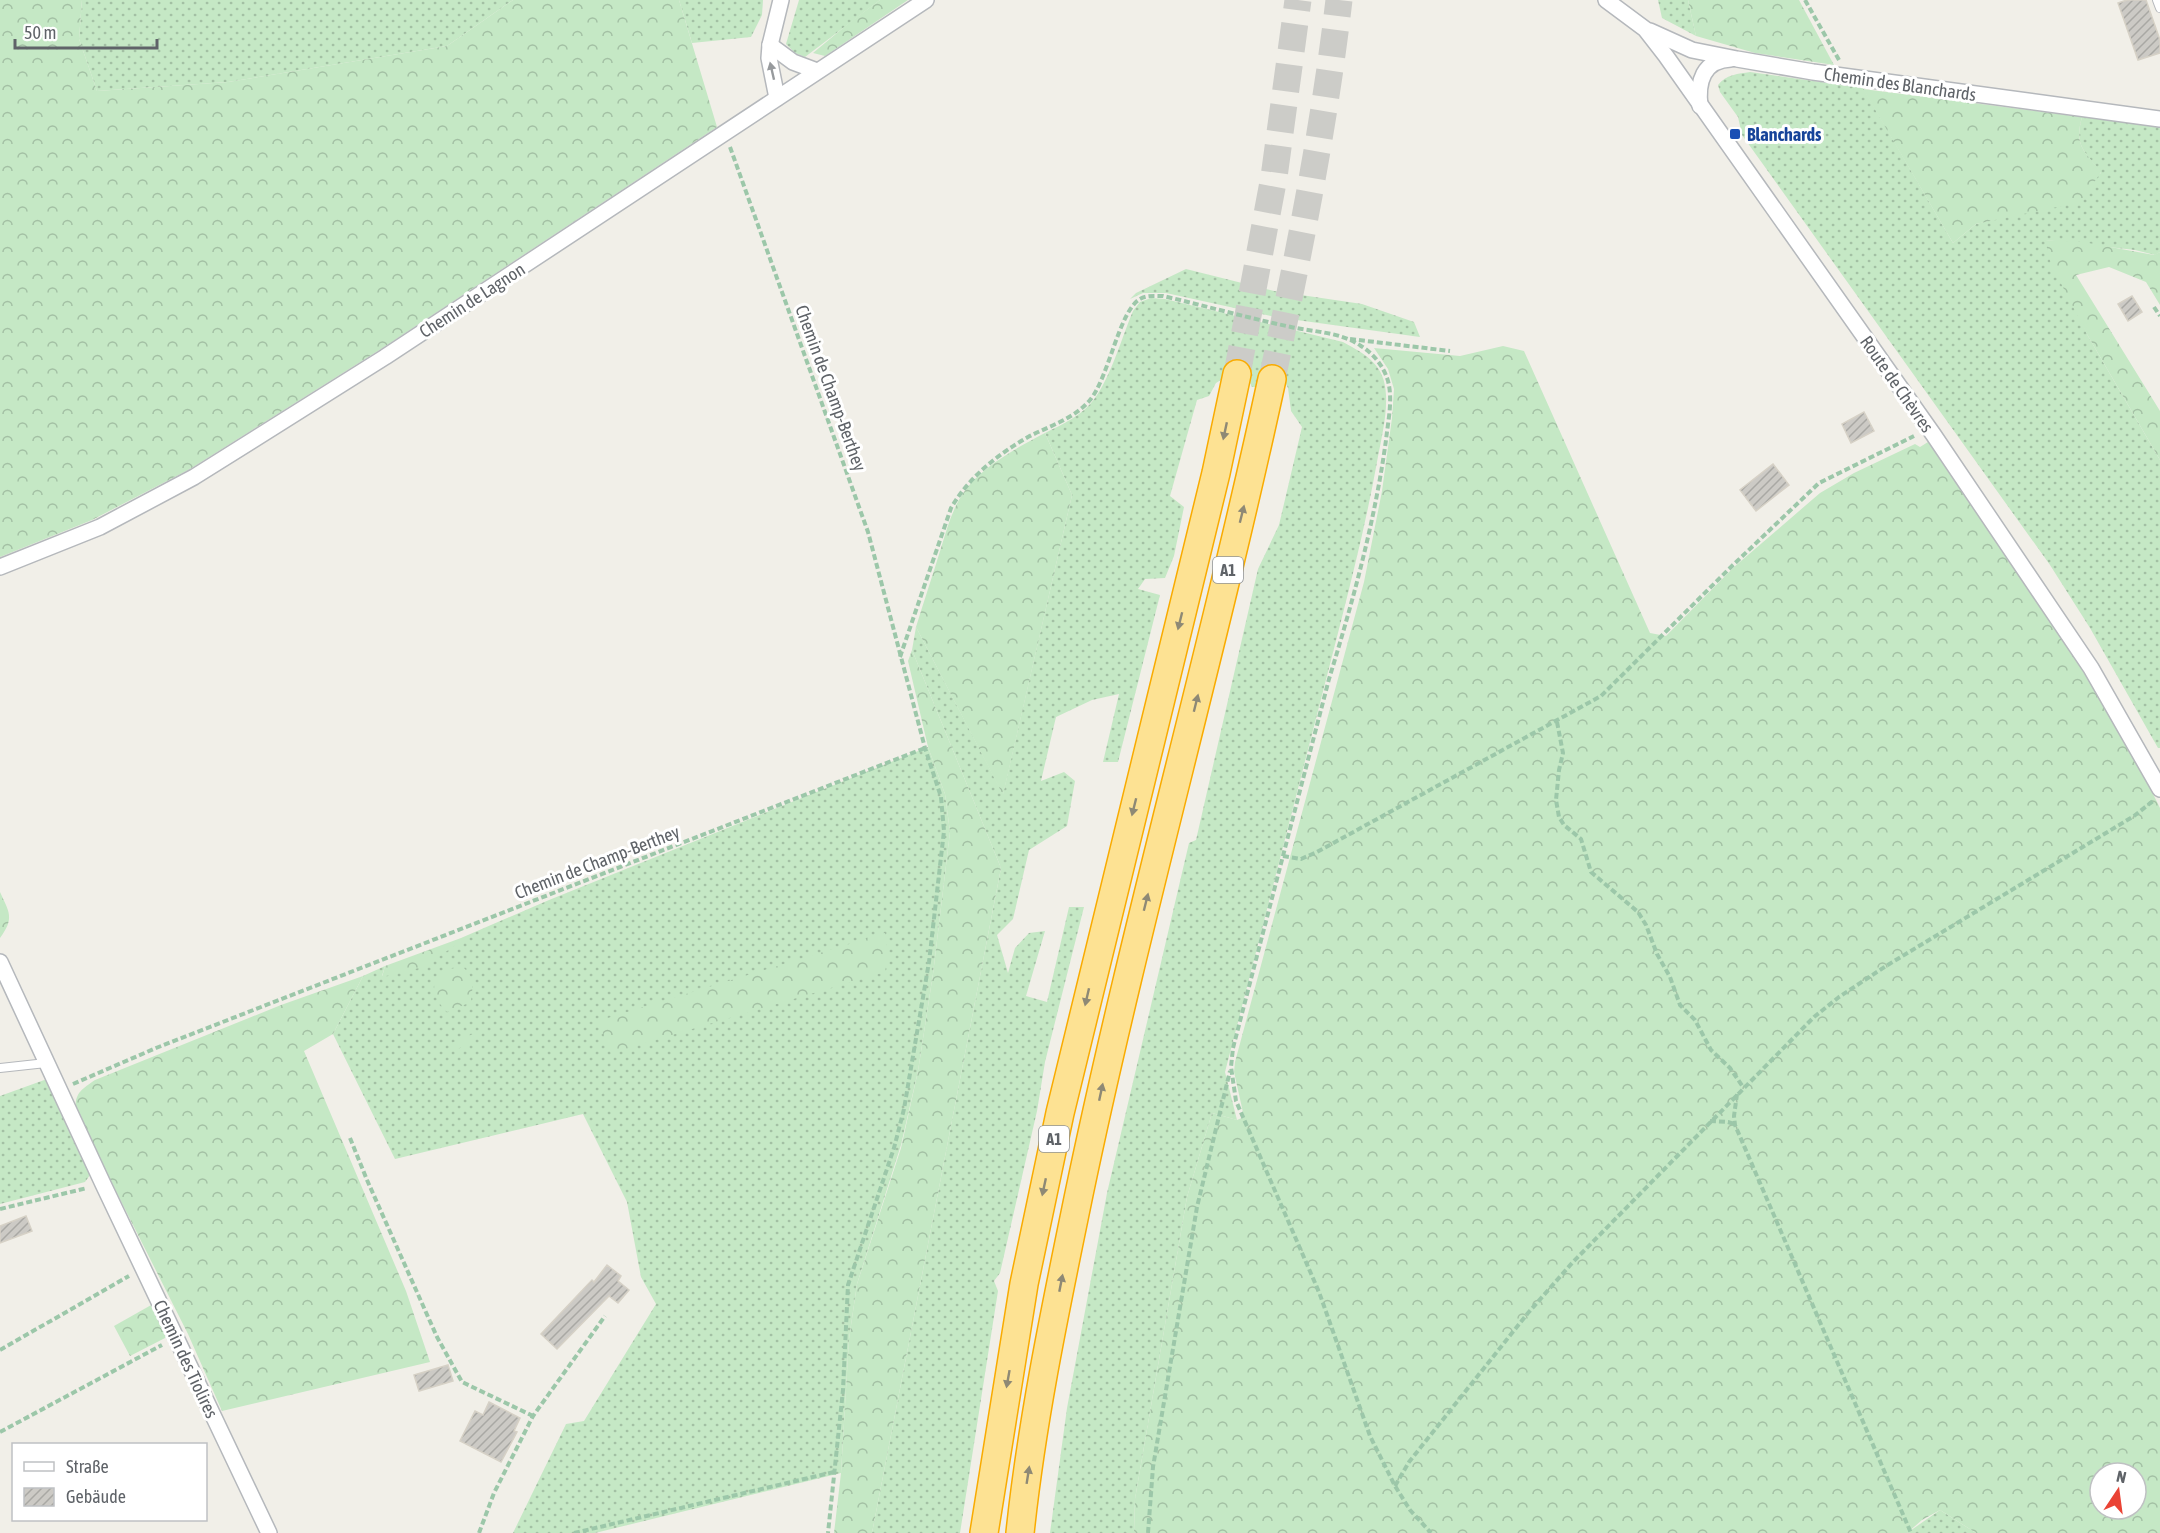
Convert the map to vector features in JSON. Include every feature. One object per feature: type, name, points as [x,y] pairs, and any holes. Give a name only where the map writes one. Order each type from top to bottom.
[{"type":"highway","name":"A1","points":[[984,1533],[1024,1284],[1060,1113],[1216,473],[1237,374]]},
{"type":"highway","name":"A1","points":[[1020,1533],[1060,1287],[1103,1080],[1245,504],[1272,379]]},
{"type":"street","points":[[777,98],[769,58],[781,0]]},
{"type":"street","name":"Chemin de Lagnon","points":[[0,567],[100,527],[194,477],[385,357],[926,0]]},
{"type":"street","name":"Route de Chèvres","points":[[1606,0],[1645,29],[1929,429],[2091,668],[2160,789]]},
{"type":"street","name":"Chemin des Blanchards","points":[[1645,29],[1692,50],[1737,59],[2160,119]]},
{"type":"street","points":[[770,45],[793,62],[817,71]]},
{"type":"street","points":[[1700,106],[1700,84],[1710,65],[1721,60],[1737,59]]},
{"type":"street","name":"Chemin des Tiolires","points":[[0,962],[58,1090],[269,1533]]},
{"type":"lane","points":[[2157,0],[2160,8]]},
{"type":"lane","points":[[0,1068],[46,1063]]},
{"type":"lane","points":[[1023,1506],[1029,1533]]},
{"type":"path","points":[[1805,0],[1848,76]]},
{"type":"path","name":"Chemin de Champ-Berthey","points":[[725,132],[868,532],[925,748],[941,797],[944,831],[929,962],[904,1109],[894,1148],[848,1285],[843,1390],[828,1533]]},
{"type":"path","points":[[900,657],[951,508],[958,496],[973,477],[993,460],[1028,437],[1073,415],[1088,403],[1104,378],[1124,322],[1134,304],[1140,299],[1163,296],[1347,338],[1450,351]]},
{"type":"path","points":[[2154,307],[2160,316]]},
{"type":"path","points":[[1148,1533],[1153,1467],[1197,1207],[1231,1067],[1233,1048],[1329,679],[1348,619],[1377,491],[1390,404],[1388,380],[1379,362],[1362,346],[1347,338]]},
{"type":"path","points":[[1283,856],[1301,859],[1317,852],[1601,696],[1819,483],[1929,429]]},
{"type":"path","points":[[1557,722],[1563,753],[1556,800],[1559,817],[1564,825],[1581,838],[1591,872],[1638,912],[1670,977],[1680,1005],[1695,1020],[1711,1050],[1730,1068],[1743,1087]]},
{"type":"path","name":"Chemin de Champ-Berthey","points":[[58,1090],[156,1048],[925,748]]},
{"type":"path","points":[[1395,1486],[1409,1462],[1528,1313],[1572,1263],[1814,1017],[1839,997],[1886,966],[2134,816],[2160,794]]},
{"type":"path","points":[[1231,1067],[1236,1101],[1254,1148],[1319,1292],[1370,1436],[1410,1510],[1431,1533]]},
{"type":"path","points":[[1737,1094],[1735,1125],[1911,1533]]},
{"type":"path","points":[[1710,1121],[1728,1122],[1735,1125]]},
{"type":"path","points":[[350,1138],[437,1337],[462,1382],[533,1416]]},
{"type":"path","points":[[0,1209],[103,1184]]},
{"type":"path","points":[[0,1350],[130,1276]]},
{"type":"path","points":[[479,1533],[494,1493],[533,1416],[605,1316]]},
{"type":"path","points":[[0,1432],[176,1337]]},
{"type":"path","points":[[574,1533],[834,1472]]},
{"type":"green space","points":[[0,0],[82,0],[79,39],[97,91],[228,82],[447,46],[513,0],[679,0],[717,127],[381,349],[190,469],[92,520],[0,557]]},
{"type":"green space","points":[[82,0],[513,0],[447,46],[228,82],[97,91],[79,39]]},
{"type":"green space","points":[[679,0],[763,0],[762,15],[751,37],[692,43]]},
{"type":"green space","points":[[799,0],[880,0],[805,57],[795,53],[786,44]]},
{"type":"green space","points":[[880,0],[908,0],[825,56],[813,53],[849,23]]},
{"type":"green space","points":[[1658,0],[1688,0],[1696,36],[1662,18]]},
{"type":"green space","points":[[1688,0],[1799,0],[1834,65],[1755,53],[1696,36]]},
{"type":"green space","points":[[1750,72],[1863,88],[1953,243],[1976,224],[2004,217],[2101,173],[2082,147],[2079,135],[2082,117],[2160,126],[2160,252],[2155,255],[2135,250],[2046,240],[2088,336],[2160,460],[2160,748],[2090,628],[2050,565],[1742,135],[1738,117],[1720,92],[1718,85],[1729,77]]},
{"type":"green space","points":[[1863,89],[2082,117],[2079,135],[2082,147],[2101,172],[2081,202],[1976,224],[1953,243]]},
{"type":"green space","points":[[2045,240],[2083,242],[2154,255],[2160,252],[2160,305],[2146,282],[2109,267],[2076,275],[2160,411],[2160,460],[2088,336],[2051,264]]},
{"type":"green space","points":[[1186,269],[1274,291],[1362,304],[1414,322],[1420,337],[1275,317],[1166,293],[1143,293],[1130,299],[1136,293]]},
{"type":"green space","points":[[1151,298],[1165,299],[1343,342],[1373,362],[1385,385],[1386,412],[1382,437],[1355,567],[1225,1072],[1237,1120],[1212,1113],[1187,1197],[1135,1499],[1134,1533],[1050,1533],[1067,1408],[1107,1193],[1189,843],[1196,840],[1258,569],[1279,525],[1302,427],[1291,411],[1288,388],[1284,380],[1252,387],[1249,381],[1229,375],[1216,383],[1209,396],[1197,400],[1170,496],[1184,507],[1174,556],[1165,578],[1145,579],[1138,589],[1160,595],[1118,762],[1103,762],[1119,694],[1092,700],[1056,717],[1041,781],[1064,772],[1075,781],[1067,826],[1029,850],[1013,919],[997,935],[1008,973],[1015,948],[1029,933],[1045,931],[1026,996],[1047,1002],[1069,907],[1084,907],[1045,1062],[1037,1111],[1000,1273],[994,1281],[998,1291],[960,1533],[872,1533],[1001,868],[912,650],[916,627],[1003,794],[1072,495],[1045,433],[1079,414],[1095,398],[1111,368],[1133,311],[1140,302]]},
{"type":"green space","points":[[1503,346],[1524,351],[1650,633],[1666,636],[1734,567],[1820,493],[1854,473],[1915,444],[1920,447],[1928,442],[2080,666],[2160,808],[2160,1533],[1976,1533],[1940,1510],[1922,1520],[1907,1533],[1134,1533],[1135,1499],[1187,1197],[1212,1113],[1237,1120],[1244,1117],[1234,1072],[1235,1062],[1364,582],[1382,491],[1394,389],[1388,369],[1374,348],[1460,356]]},
{"type":"green space","points":[[1045,433],[1072,495],[1003,795],[916,627],[950,519],[964,492],[990,466]]},
{"type":"green space","points":[[912,650],[1001,868],[872,1533],[834,1533],[841,1473],[849,1339],[857,1284],[901,1148],[918,1071],[933,974],[950,832],[945,794],[928,747],[908,661]]},
{"type":"green space","points":[[928,747],[945,794],[950,832],[933,974],[918,1071],[901,1145],[857,1284],[849,1339],[841,1473],[595,1533],[513,1533],[566,1424],[584,1421],[656,1304],[641,1277],[627,1202],[583,1114],[395,1159],[333,1034],[363,976],[385,966],[382,976],[461,941],[461,938],[549,900]]},
{"type":"green space","points":[[0,892],[9,920],[0,938]]},
{"type":"green space","points":[[885,933],[888,953],[885,972],[611,1053],[598,1021]]},
{"type":"green space","points":[[461,938],[462,941],[423,967],[382,977],[385,966]]},
{"type":"green space","points":[[462,966],[472,982],[471,1002],[447,1012],[436,996],[435,983],[444,973]]},
{"type":"green space","points":[[363,976],[333,1034],[304,1051],[406,1291],[430,1362],[222,1411],[188,1334],[76,1112],[77,1096],[95,1080],[281,1005]]},
{"type":"green space","points":[[473,1034],[475,1038],[455,1051],[452,1043]]},
{"type":"green space","points":[[47,1079],[90,1175],[85,1182],[0,1204],[0,1096]]},
{"type":"green space","points":[[153,1304],[167,1337],[130,1356],[114,1326]]},
{"type":"green space","points":[[1940,1510],[1976,1533],[1907,1533]]},
{"type":"building","points":[[2127,0],[2146,0],[2160,40],[2160,53],[2138,60],[2118,3]]},
{"type":"building","points":[[2132,296],[2142,312],[2128,321],[2118,304]]},
{"type":"building","points":[[1864,412],[1874,431],[1851,443],[1842,424]]},
{"type":"building","points":[[1773,464],[1789,485],[1756,511],[1740,490]]},
{"type":"building","points":[[26,1216],[32,1231],[0,1243],[0,1226]]},
{"type":"building","points":[[607,1265],[621,1276],[618,1281],[629,1290],[618,1303],[609,1296],[557,1349],[541,1334],[592,1280],[594,1282]]},
{"type":"building","points":[[448,1365],[453,1381],[419,1391],[414,1375]]},
{"type":"building","points":[[489,1402],[520,1418],[514,1431],[517,1432],[501,1462],[460,1441],[475,1411],[483,1415]]},
{"type":"tunnel","points":[[1237,374],[1274,177],[1298,0]]},
{"type":"tunnel","points":[[1272,379],[1310,190],[1339,0]]},
{"type":"place","name":"Blanchards","points":[[1735,134]]}]
